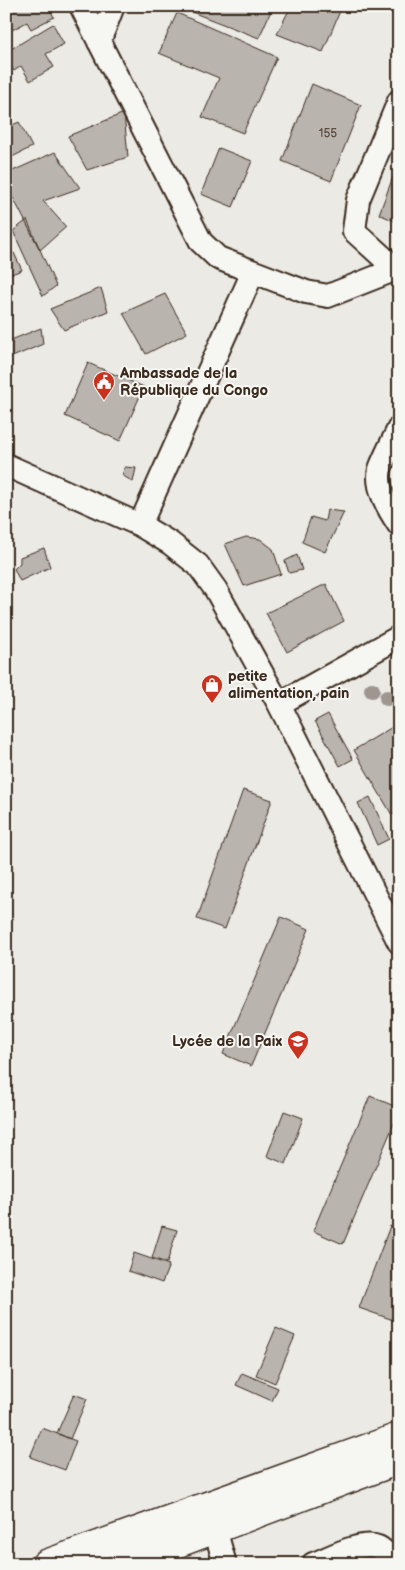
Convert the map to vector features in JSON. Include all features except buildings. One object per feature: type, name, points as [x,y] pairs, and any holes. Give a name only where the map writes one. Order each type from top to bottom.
[{"type":"main road","points":[[46,1564],[399,1437]]},
{"type":"main road","points":[[122,1564],[399,1460]]},
{"type":"street","points":[[81,6],[201,242],[218,258],[306,292],[328,296],[398,269],[354,231],[358,200],[399,101]]},
{"type":"street","points":[[99,42],[114,6]]},
{"type":"street","points":[[140,525],[253,272]]},
{"type":"street","points":[[399,428],[380,470],[381,488],[389,510],[399,525]]},
{"type":"street","points":[[6,464],[140,525],[170,543],[198,565],[216,590],[279,704],[399,942]]},
{"type":"street","points":[[279,704],[399,637]]},
{"type":"street","points":[[215,1529],[225,1564]]},
{"type":"street","points":[[313,1564],[355,1547],[367,1546],[379,1547],[396,1564]]},
{"type":"place","name":"Ambassade de la République du Congo","points":[[104,401]]},
{"type":"place","name":"petite alimentation, pain","points":[[212,704]]},
{"type":"place","name":"Lycée de la Paix","points":[[298,1060]]}]
